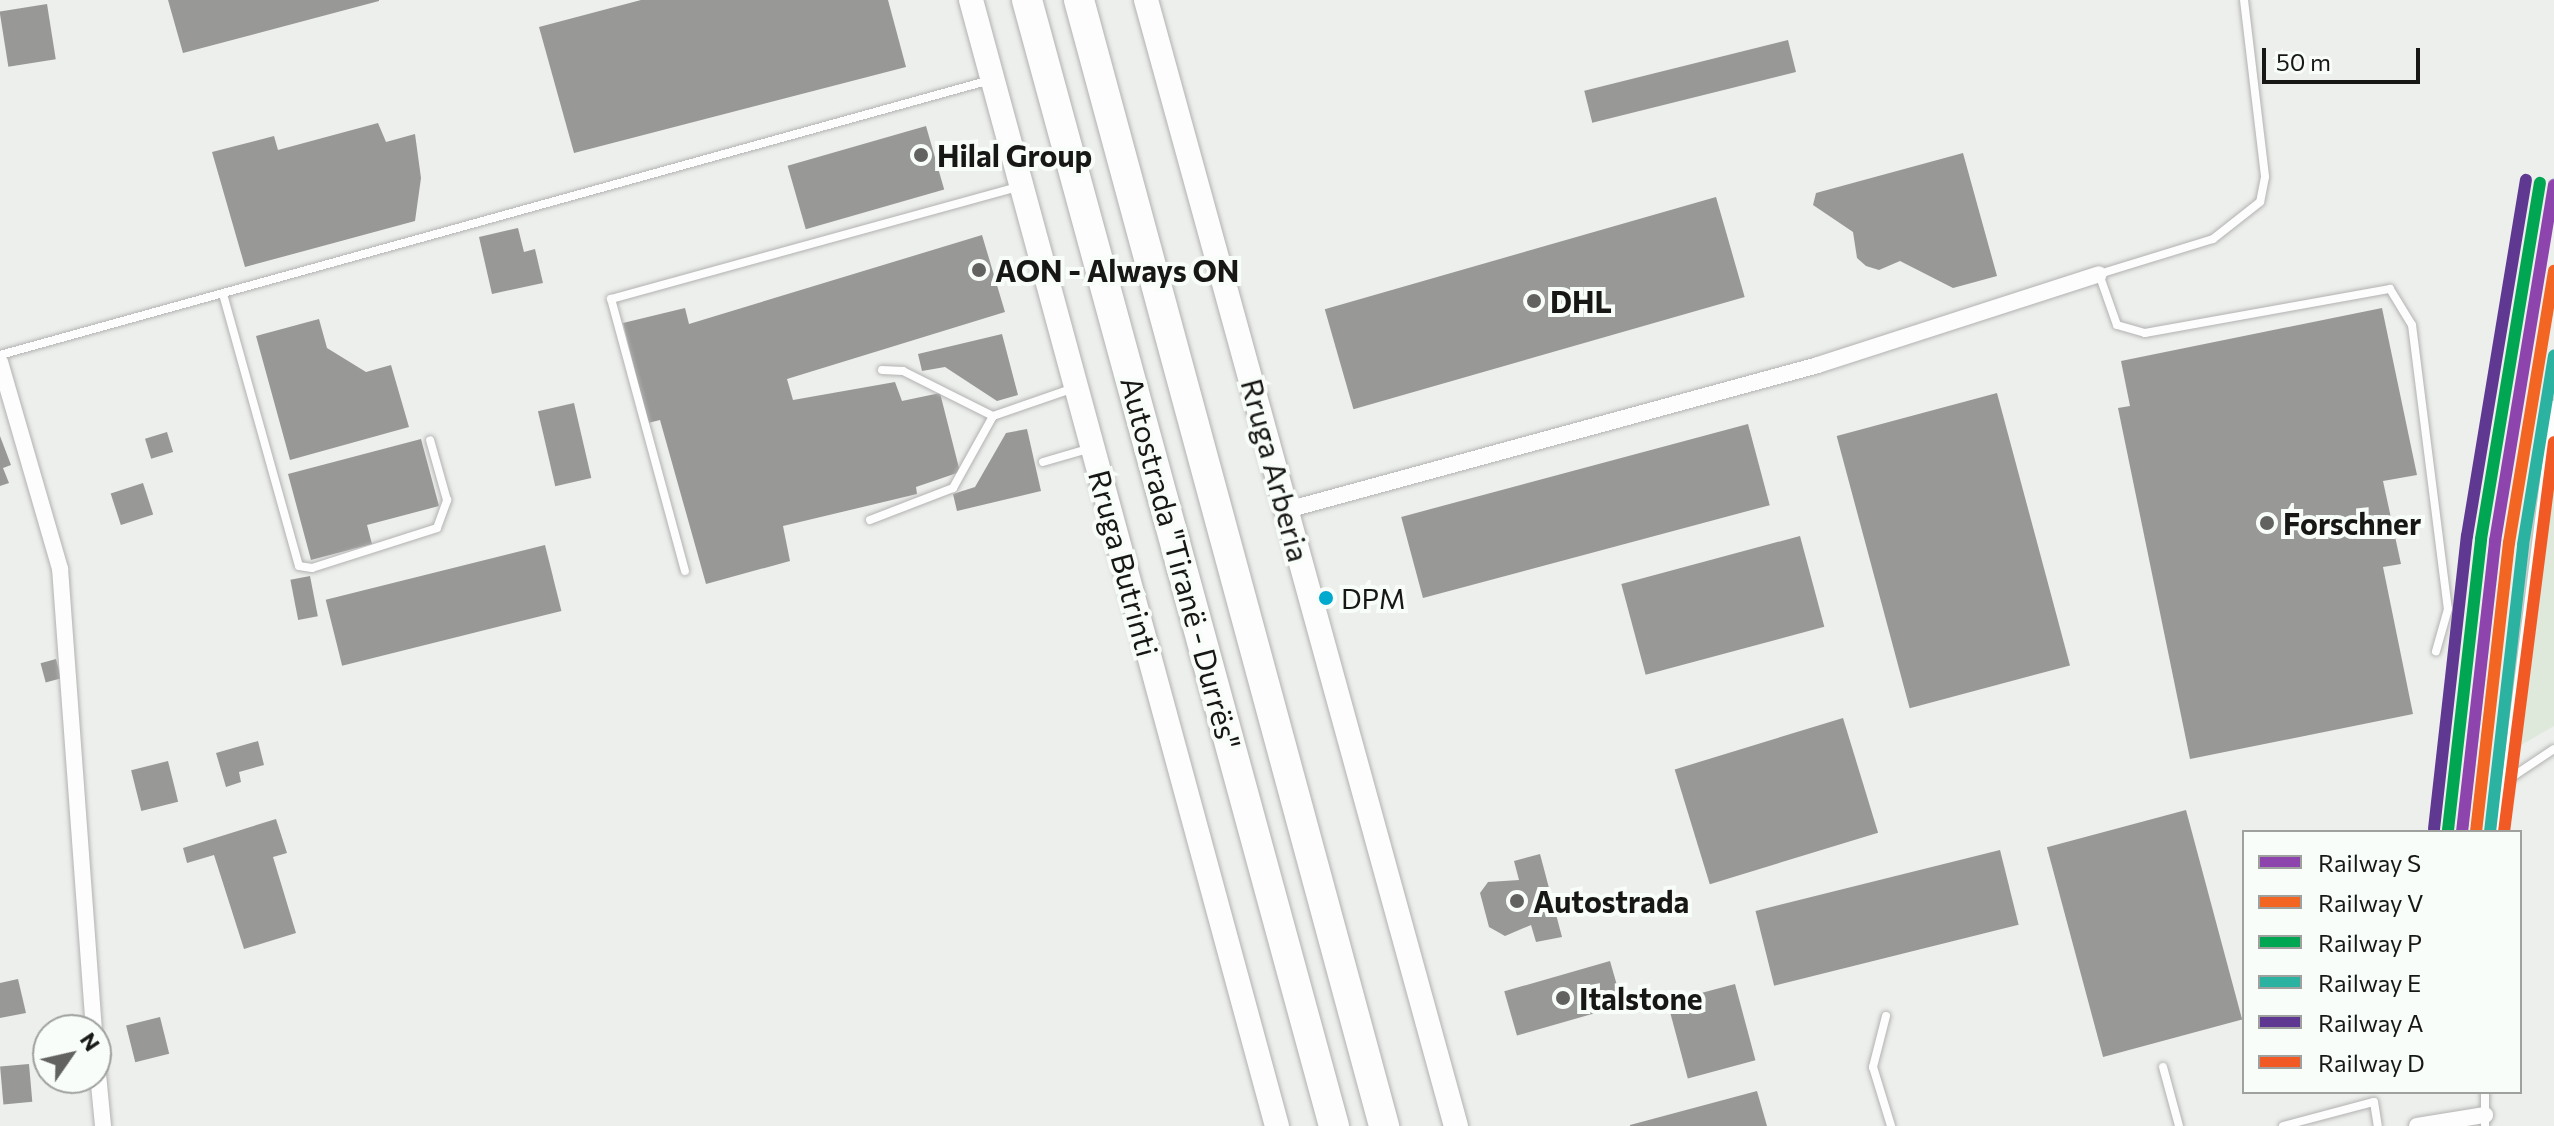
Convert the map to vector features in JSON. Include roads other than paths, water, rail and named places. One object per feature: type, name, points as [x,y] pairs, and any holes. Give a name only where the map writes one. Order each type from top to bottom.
[{"type":"highway","name":"Autostrada \"Tiranë - Durrës\"","points":[[1027,0],[1334,1126]]},
{"type":"highway","name":"Autostrada \"Tiranë - Durrës\"","points":[[1079,0],[1384,1126]]},
{"type":"main road","name":"Rruga Butrinti","points":[[971,0],[1277,1126]]},
{"type":"main road","name":"Rruga Arberia","points":[[1146,0],[1456,1126]]},
{"type":"street","points":[[1287,510],[1818,365],[2099,274]]},
{"type":"street","points":[[0,362],[60,568],[93,1014]]},
{"type":"street","points":[[100,1094],[103,1126]]},
{"type":"street","points":[[2417,1126],[2485,1121]]},
{"type":"lane","points":[[2244,0],[2265,177],[2260,202],[2213,239],[2099,274],[2117,325],[2145,333],[2390,289],[2412,325],[2448,609],[2436,651]]},
{"type":"lane","points":[[0,355],[993,80]]},
{"type":"lane","points":[[685,571],[611,299],[1022,186]]},
{"type":"lane","points":[[223,294],[299,566],[312,568],[437,528],[447,500],[430,440]]},
{"type":"lane","points":[[882,370],[903,371],[993,416]]},
{"type":"lane","points":[[870,520],[953,488],[993,416],[1076,387]]},
{"type":"lane","points":[[2499,830],[2554,405]]},
{"type":"lane","points":[[1043,462],[1093,447]]},
{"type":"lane","points":[[2503,783],[2554,749]]},
{"type":"lane","points":[[1886,1016],[1873,1067],[1891,1126]]},
{"type":"lane","points":[[2163,1067],[2179,1126]]},
{"type":"lane","points":[[2485,1094],[2485,1121]]},
{"type":"lane","points":[[2283,1126],[2374,1102],[2378,1126]]},
{"type":"rail line","name":"A","points":[[2434,829],[2467,536],[2526,180]]},
{"type":"rail line","name":"P","points":[[2448,830],[2481,539],[2540,183]]},
{"type":"rail line","name":"S","points":[[2462,830],[2495,541],[2554,185]]},
{"type":"rail line","name":"V","points":[[2476,830],[2509,543],[2554,271]]},
{"type":"rail line","name":"E","points":[[2490,830],[2523,545],[2554,356]]},
{"type":"rail line","name":"D","points":[[2504,830],[2554,442]]},
{"type":"place","name":"Hilal Group","points":[[921,155]]},
{"type":"place","name":"AON - Always ON","points":[[979,270]]},
{"type":"place","name":"DHL","points":[[1534,301]]},
{"type":"place","name":"Forschner","points":[[2267,523]]},
{"type":"place","name":"DPM","points":[[1326,598]]},
{"type":"place","name":"Autostrada","points":[[1517,901]]},
{"type":"place","name":"Italstone","points":[[1563,998]]}]
